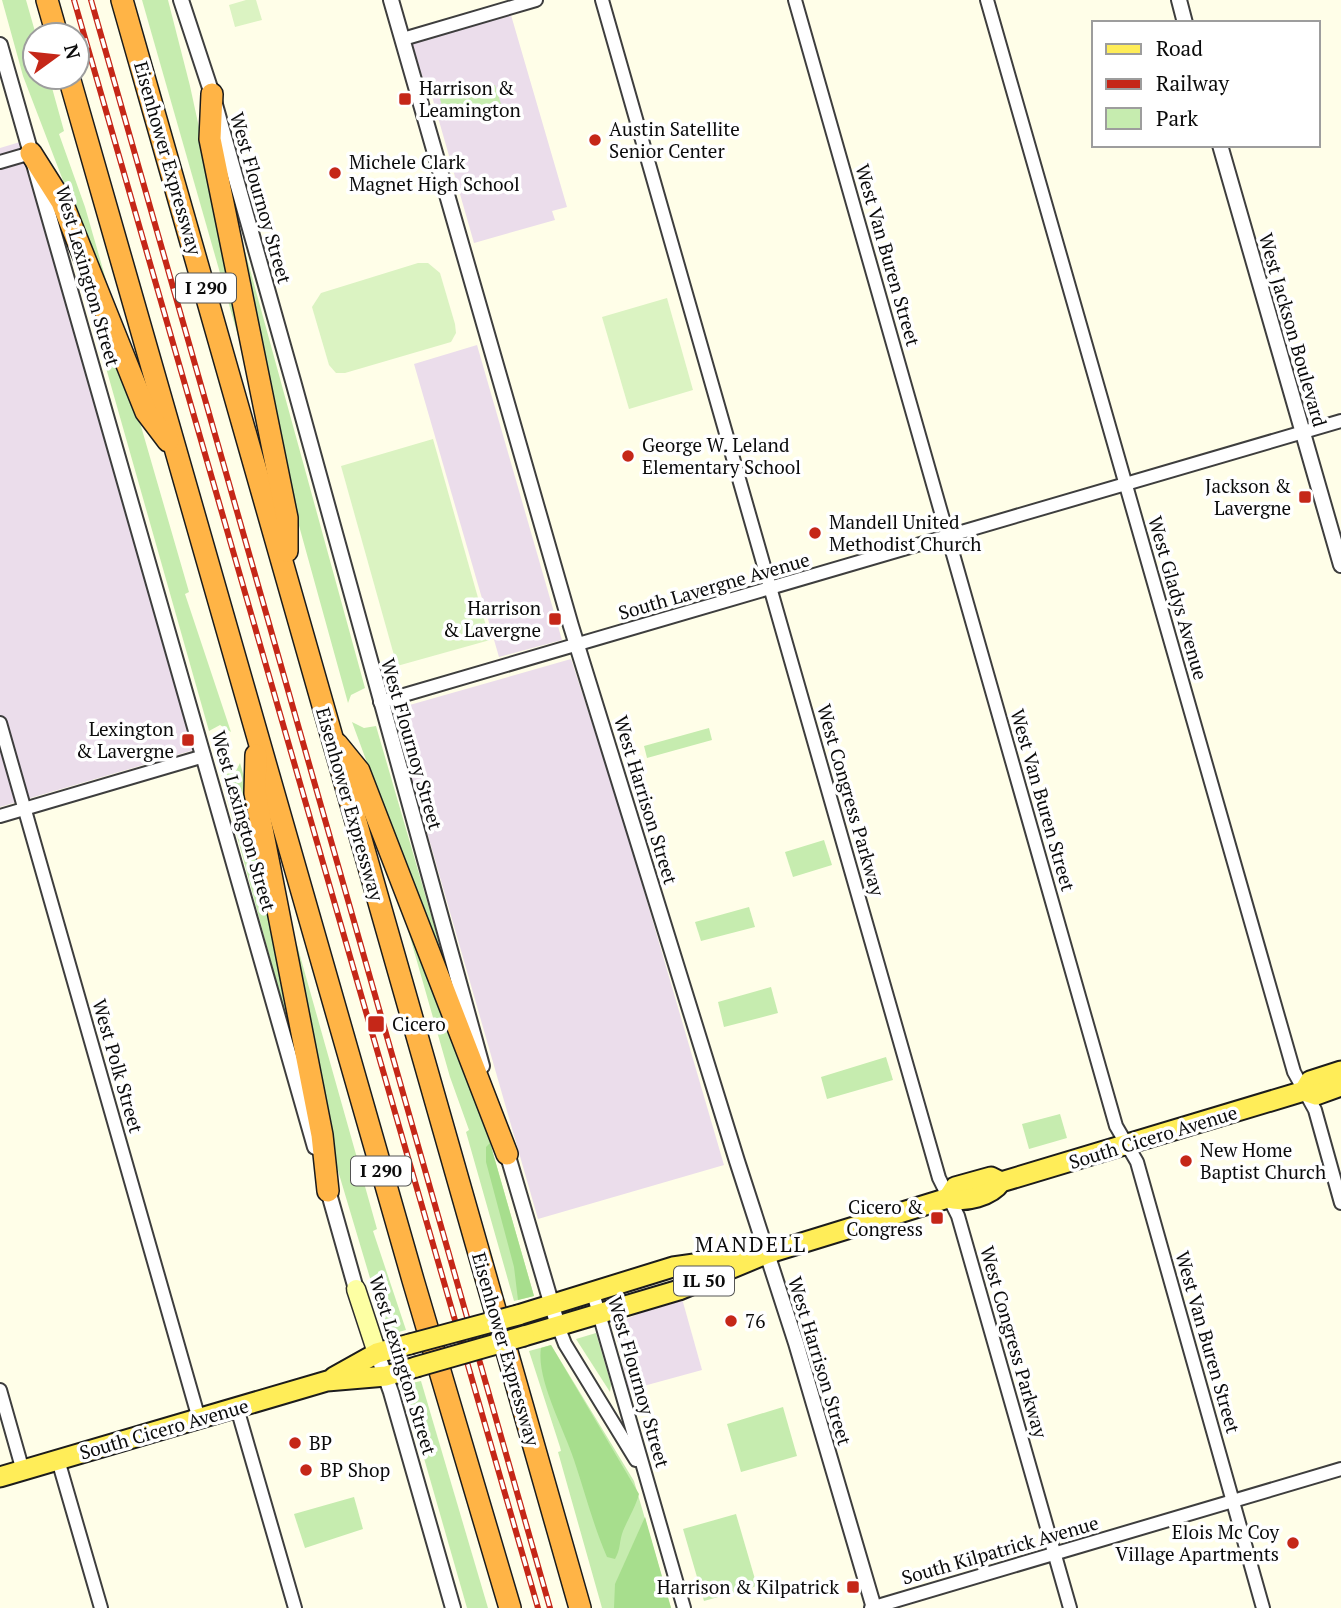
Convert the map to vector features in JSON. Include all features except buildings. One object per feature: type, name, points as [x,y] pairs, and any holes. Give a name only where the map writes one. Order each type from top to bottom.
[{"type":"highway","points":[[47,0],[53,21]]},
{"type":"highway","name":"Eisenhower Expressway","points":[[122,0],[580,1608]]},
{"type":"highway","name":"I 290","points":[[73,91],[412,1280],[510,1608]]},
{"type":"highway","points":[[212,94],[210,139],[287,518],[286,578]]},
{"type":"highway","points":[[31,153],[62,202],[146,412],[175,450]]},
{"type":"highway","points":[[257,732],[255,793],[322,1135],[328,1191]]},
{"type":"highway","points":[[331,738],[359,771],[508,1154]]},
{"type":"main road","name":"South Cicero Avenue","points":[[1304,1091],[1310,1081],[1341,1071]]},
{"type":"main road","name":"South Cicero Avenue","points":[[0,1478],[327,1381],[386,1376],[599,1315],[680,1290],[766,1254],[948,1198],[960,1202],[995,1190],[1001,1182],[1304,1091],[1316,1095],[1341,1086]]},
{"type":"main road","name":"South Cicero Avenue","points":[[327,1381],[377,1353],[551,1307],[673,1267],[766,1254]]},
{"type":"main road","name":"West Lexington Street","points":[[356,1289],[377,1353]]},
{"type":"street","name":"West Flournoy Street","points":[[181,0],[212,94],[551,1307],[565,1344],[622,1434],[647,1482]]},
{"type":"street","name":"West Harrison Street","points":[[391,0],[578,646],[796,1343],[873,1608]]},
{"type":"street","points":[[403,39],[536,0]]},
{"type":"street","name":"West Congress Parkway","points":[[602,0],[939,1178],[958,1216],[1070,1608]]},
{"type":"street","name":"West Van Buren Street","points":[[795,0],[1116,1126],[1137,1163],[1263,1608]]},
{"type":"street","name":"West Gladys Avenue","points":[[986,0],[1294,1072],[1315,1110],[1341,1203]]},
{"type":"street","points":[[1179,0],[1184,21]]},
{"type":"street","name":"West Lexington Street","points":[[0,45],[356,1289]]},
{"type":"street","name":"West Jackson Boulevard","points":[[1221,147],[1341,565]]},
{"type":"street","points":[[0,162],[31,153]]},
{"type":"street","name":"South Lavergne Avenue","points":[[380,702],[1341,421]]},
{"type":"street","name":"West Polk Street","points":[[0,723],[200,1419]]},
{"type":"street","points":[[0,817],[204,756]]},
{"type":"street","name":"West Flournoy Street","points":[[593,1293],[684,1608]]},
{"type":"street","name":"West Lexington Street","points":[[377,1353],[453,1608]]},
{"type":"street","points":[[0,1390],[23,1471]]},
{"type":"street","points":[[237,1408],[295,1608]]},
{"type":"street","points":[[58,1460],[101,1608]]},
{"type":"street","name":"South Kilpatrick Avenue","points":[[873,1608],[1341,1469]]},
{"type":"shaded area","points":[[511,15],[567,207],[552,211],[555,220],[474,243],[429,86],[424,82],[412,44]]},
{"type":"shaded area","points":[[20,142],[194,750],[0,807],[0,148]]},
{"type":"shaded area","points":[[477,345],[562,640],[499,657],[414,364]]},
{"type":"shaded area","points":[[571,659],[618,802],[724,1165],[538,1219],[392,710]]},
{"type":"shaded area","points":[[681,1295],[702,1370],[629,1390],[613,1325]]},
{"type":"green space","points":[[2,0],[26,0],[32,21],[21,21],[21,69]]},
{"type":"green space","points":[[142,0],[168,0],[190,86],[244,335],[238,336]]},
{"type":"green space","points":[[256,0],[262,20],[235,27],[229,5]]},
{"type":"green space","points":[[473,82],[475,91],[495,85],[501,104],[446,119],[438,92]]},
{"type":"green space","points":[[29,91],[53,91],[64,131],[59,134],[85,207],[121,332]]},
{"type":"green space","points":[[226,182],[365,688],[351,695],[348,703],[285,475]]},
{"type":"green space","points":[[72,248],[134,402],[189,592],[185,594],[231,732],[220,725],[209,731]]},
{"type":"green space","points":[[418,263],[428,263],[440,273],[455,324],[456,333],[451,342],[345,373],[336,373],[329,365],[312,307],[321,293]]},
{"type":"green space","points":[[667,298],[693,390],[629,409],[602,317]]},
{"type":"green space","points":[[433,439],[490,640],[397,666],[341,466]]},
{"type":"green space","points":[[352,722],[364,728],[376,726],[459,1011]]},
{"type":"green space","points":[[709,728],[712,740],[647,758],[644,746]]},
{"type":"green space","points":[[240,763],[247,787],[300,1069],[221,777],[222,774],[235,773]]},
{"type":"green space","points":[[824,840],[832,865],[793,877],[785,852]]},
{"type":"green space","points":[[749,907],[755,927],[701,941],[695,922]]},
{"type":"green space","points":[[410,922],[485,1125],[534,1296],[514,1301],[466,1132],[469,1130],[450,1077],[406,923]]},
{"type":"green space","points":[[297,945],[377,1229],[373,1231],[406,1330],[387,1335],[336,1164],[292,946]]},
{"type":"green space","points":[[771,987],[778,1013],[724,1027],[718,1002]]},
{"type":"green space","points":[[886,1057],[893,1080],[827,1099],[821,1077]]},
{"type":"green space","points":[[1060,1114],[1067,1138],[1029,1149],[1022,1124]]},
{"type":"green space","points":[[490,1143],[534,1296],[518,1300],[514,1267],[486,1162],[486,1147]]},
{"type":"green space","points":[[596,1333],[611,1384],[610,1392],[576,1339]]},
{"type":"green space","points":[[551,1345],[634,1481],[671,1608],[602,1608],[558,1452],[561,1451],[560,1447],[529,1351]]},
{"type":"green space","points":[[551,1345],[639,1494],[623,1531],[615,1559],[607,1557],[602,1545],[547,1389],[541,1348]]},
{"type":"green space","points":[[421,1381],[488,1608],[467,1608],[403,1385]]},
{"type":"green space","points":[[783,1407],[797,1456],[741,1472],[727,1424]]},
{"type":"green space","points":[[354,1497],[363,1529],[305,1548],[294,1514]]},
{"type":"green space","points":[[736,1514],[757,1586],[704,1601],[683,1529]]},
{"type":"green space","points":[[645,1517],[671,1608],[614,1608],[615,1584]]},
{"type":"railway","points":[[74,0],[538,1608]]},
{"type":"railway","points":[[91,0],[550,1608]]},
{"type":"place","name":"Harrison & Leamington","points":[[405,99]]},
{"type":"place","name":"Austin Satellite Senior Center","points":[[595,140]]},
{"type":"place","name":"Michele Clark Magnet High School","points":[[335,173]]},
{"type":"place","name":"George W. Leland Elementary School","points":[[628,456]]},
{"type":"place","name":"Jackson & Lavergne","points":[[1305,497]]},
{"type":"place","name":"Mandell United Methodist Church","points":[[815,533]]},
{"type":"place","name":"Harrison & Lavergne","points":[[555,619]]},
{"type":"place","name":"Lexington & Lavergne","points":[[188,740]]},
{"type":"place","name":"Cicero","points":[[376,1024]]},
{"type":"place","name":"New Home Baptist Church","points":[[1186,1161]]},
{"type":"place","name":"Cicero & Congress","points":[[937,1218]]},
{"type":"place","name":"76","points":[[731,1321]]},
{"type":"place","name":"BP","points":[[295,1443]]},
{"type":"place","name":"BP Shop","points":[[306,1470]]},
{"type":"place","name":"Elois Mc Coy Village Apartments","points":[[1293,1543]]},
{"type":"place","name":"Harrison & Kilpatrick","points":[[853,1587]]},
{"type":"district","name":"MANDELL","points":[[751,1245]]}]
